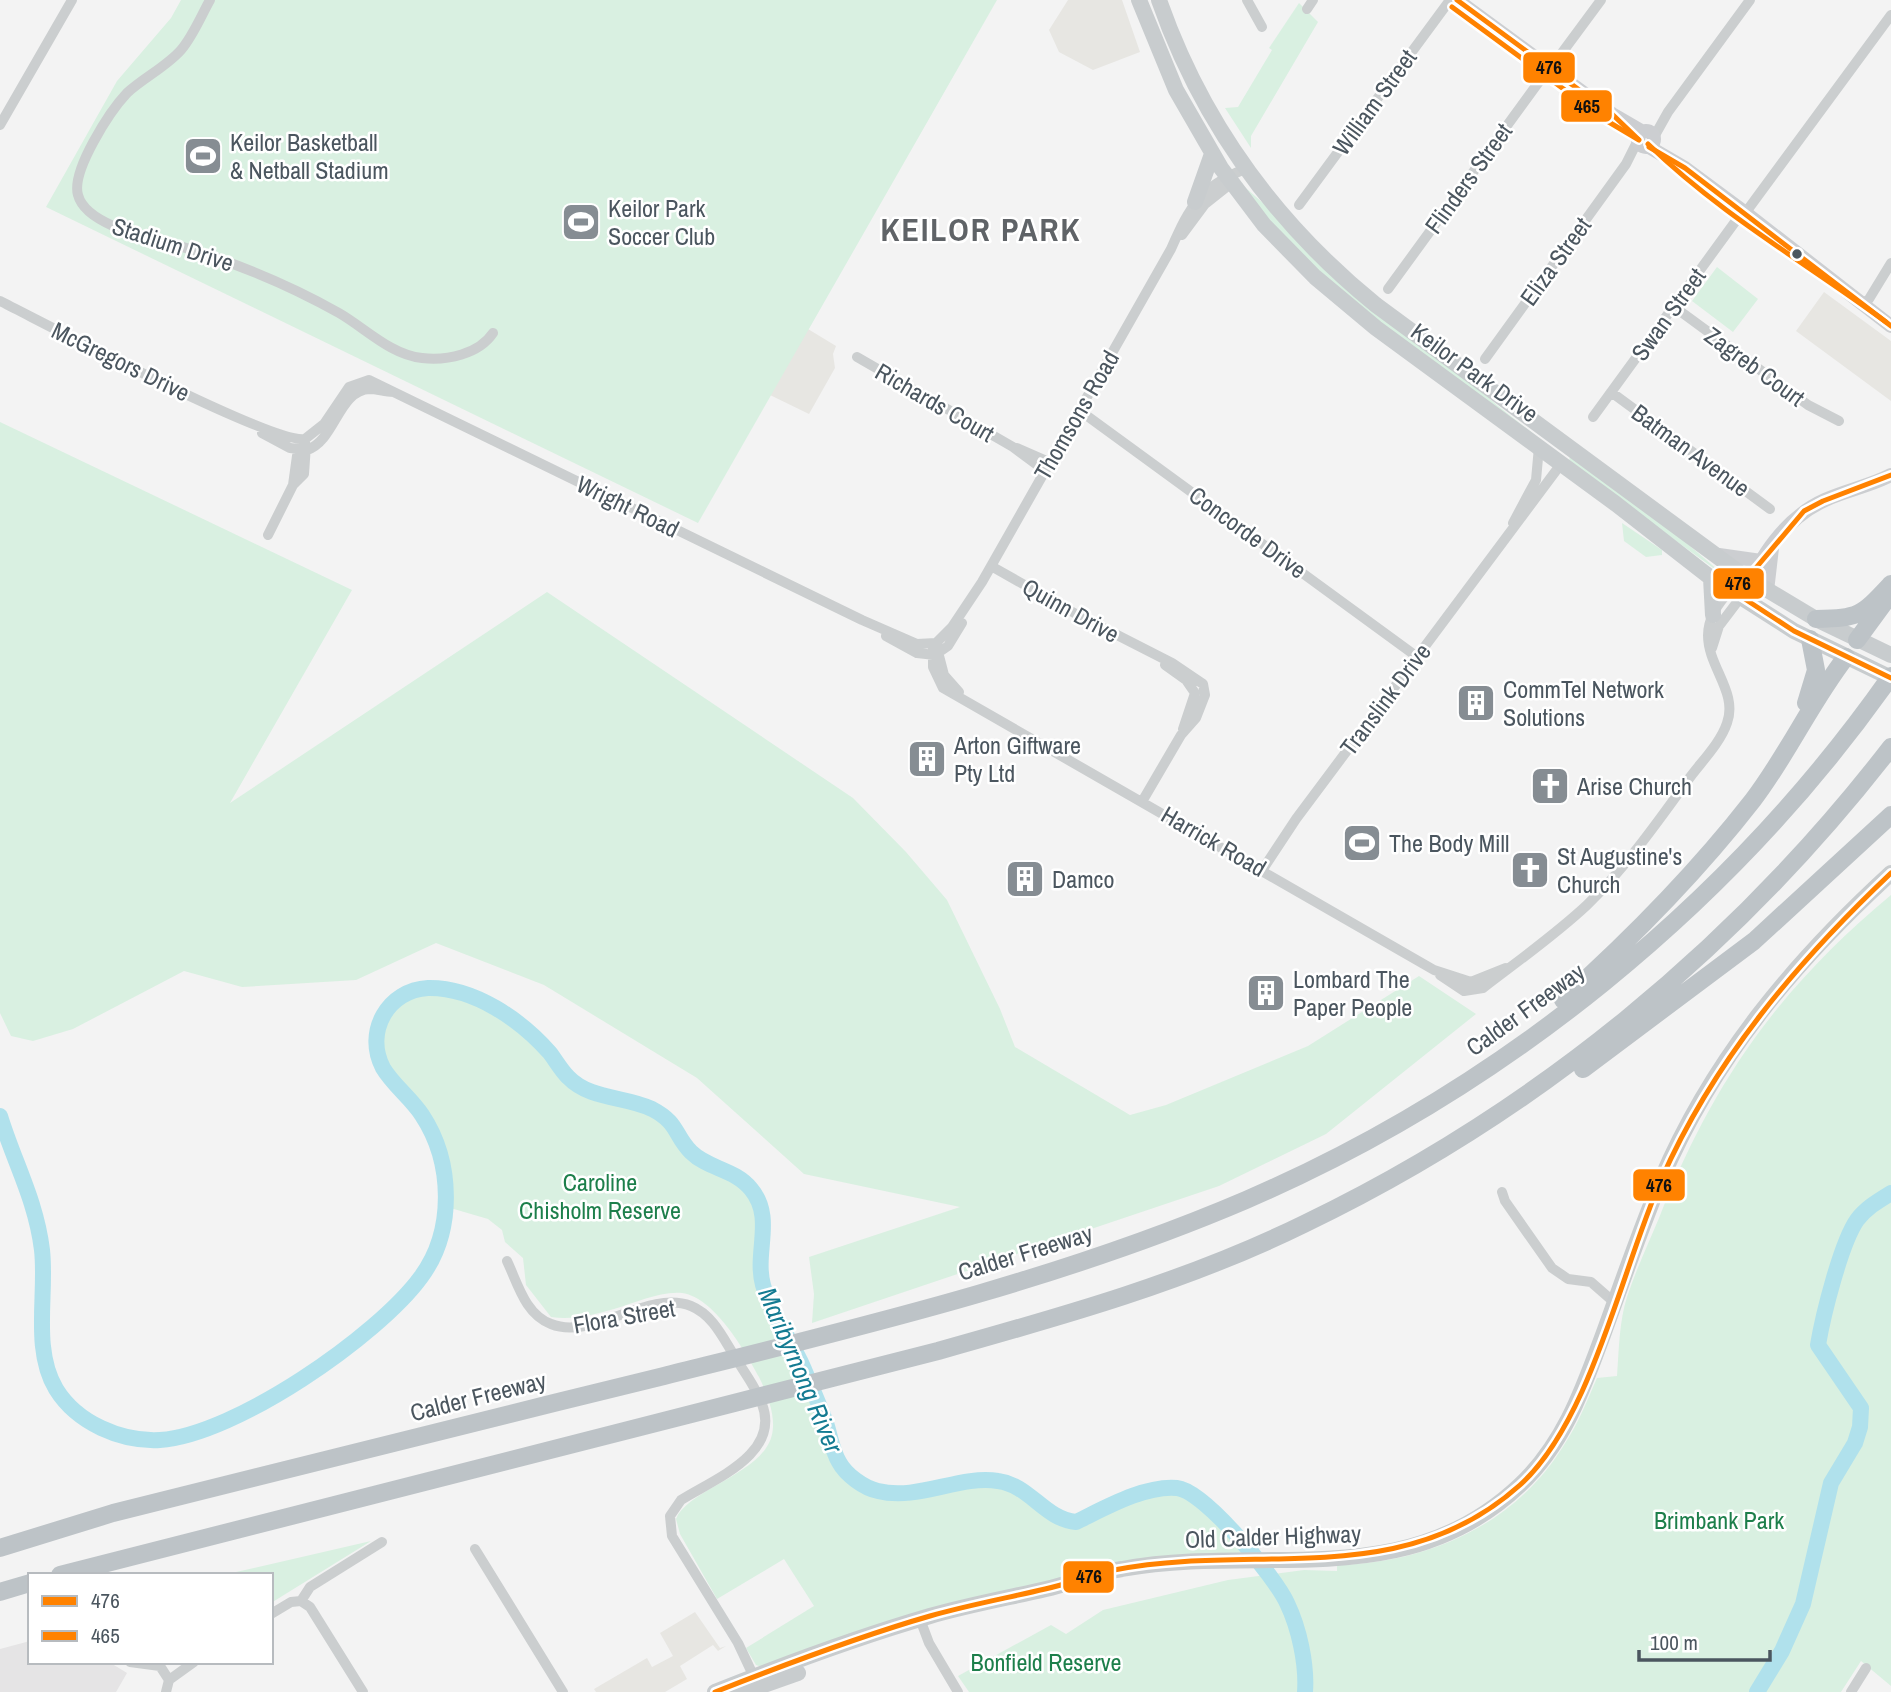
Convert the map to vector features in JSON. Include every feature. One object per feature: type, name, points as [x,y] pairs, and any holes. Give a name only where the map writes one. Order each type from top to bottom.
[{"type":"highway","points":[[1816,619],[1844,620],[1858,615],[1891,584]]},
{"type":"highway","points":[[1857,640],[1891,595]]},
{"type":"highway","points":[[1725,834],[1809,697],[1816,677],[1816,660],[1810,639]]},
{"type":"highway","points":[[1482,1072],[1600,967],[1658,909],[1725,834],[1780,761],[1846,657]]},
{"type":"highway","name":"Calder Freeway","points":[[0,1548],[113,1514],[854,1328],[1088,1260],[1206,1216],[1307,1171],[1482,1072],[1586,996],[1700,896],[1786,808],[1891,677]]},
{"type":"highway","points":[[1303,1225],[1373,1189],[1472,1131],[1577,1059],[1628,1020],[1716,943],[1770,889],[1855,793],[1891,747]]},
{"type":"highway","points":[[68,1573],[1062,1317],[1182,1275],[1303,1225],[1419,1169],[1571,1078],[1738,954],[1809,893],[1891,816]]},
{"type":"highway","points":[[0,1536],[113,1514]]},
{"type":"highway","points":[[0,1592],[28,1584]]},
{"type":"main road","name":"Keilor Park Drive","points":[[1139,0],[1170,78],[1229,180],[1286,250],[1331,291],[1711,578],[1810,639],[1891,677]]},
{"type":"main road","name":"Keilor Park Drive","points":[[1159,0],[1198,93],[1245,169],[1291,228],[1349,283],[1719,555],[1752,572],[1767,591],[1885,653]]},
{"type":"main road","points":[[1195,202],[1212,154]]},
{"type":"main road","points":[[1561,464],[1572,449]]},
{"type":"main road","points":[[1711,578],[1713,615]]},
{"type":"main road","points":[[1846,657],[1857,640]]},
{"type":"main road","name":"Old Calder Highway","points":[[744,1692],[921,1623],[1106,1573],[1145,1565],[1377,1555],[1425,1544],[1474,1521],[1508,1496],[1534,1471],[1565,1429],[1662,1178],[1710,1085],[1773,994],[1891,873]]},
{"type":"main road","name":"Old Calder Highway","points":[[1856,906],[1891,880]]},
{"type":"main road","name":"Old Calder Highway","points":[[715,1692],[761,1685]]},
{"type":"street","points":[[0,125],[72,0]]},
{"type":"street","name":"Stadium Drive","points":[[210,0],[181,50],[121,100],[91,149],[77,180],[77,192],[86,210],[108,223],[239,265],[321,304],[391,347],[413,356],[432,358],[473,351],[487,342],[493,333]]},
{"type":"street","points":[[1247,0],[1262,27]]},
{"type":"street","name":"William Street","points":[[1299,205],[1450,0]]},
{"type":"street","points":[[1457,0],[1816,266],[1891,315]]},
{"type":"street","name":"Flinders Street","points":[[1388,289],[1601,0]]},
{"type":"street","name":"Eliza Street","points":[[1485,359],[1626,164],[1668,112],[1750,0]]},
{"type":"street","name":"Swan Street","points":[[1592,416],[1891,15]]},
{"type":"street","name":"Thomsons Road","points":[[935,652],[954,639],[982,582],[1195,202],[1245,169]]},
{"type":"street","name":"Thomsons Road","points":[[1171,249],[1199,210],[1229,180]]},
{"type":"street","points":[[1865,299],[1888,268]]},
{"type":"street","points":[[1865,299],[1891,326]]},
{"type":"street","name":"McGregors Drive","points":[[0,301],[242,420],[287,438],[305,439]]},
{"type":"street","name":"Zagreb Court","points":[[1673,306],[1808,405],[1839,421]]},
{"type":"street","name":"Richards Court","points":[[857,357],[1047,466]]},
{"type":"street","name":"Wright Road","points":[[268,535],[293,485],[305,439],[320,430],[339,397],[357,382],[375,381],[862,620],[935,652]]},
{"type":"street","name":"Wright Road","points":[[303,450],[327,437],[355,394],[370,389],[393,392]]},
{"type":"street","name":"Batman Avenue","points":[[1611,392],[1770,509]]},
{"type":"street","name":"Concorde Drive","points":[[1079,410],[1416,656]]},
{"type":"street","name":"McGregors Drive","points":[[242,420],[275,441],[303,450]]},
{"type":"street","name":"Translink Drive","points":[[1510,530],[1536,480],[1539,447]]},
{"type":"street","name":"Translink Drive","points":[[1263,869],[1282,838],[1561,464]]},
{"type":"street","points":[[1712,655],[1719,626],[1736,594],[1793,521],[1814,505],[1891,475]]},
{"type":"street","points":[[1767,591],[1773,544]]},
{"type":"street","name":"Quinn Drive","points":[[992,566],[1151,654],[1193,688],[1194,701],[1181,735],[1143,800]]},
{"type":"street","points":[[1713,615],[1736,594]]},
{"type":"street","name":"Harrick Road","points":[[935,652],[935,676],[943,688],[1143,800],[1434,970],[1471,982],[1506,968],[1555,933],[1608,883],[1723,733],[1730,715],[1730,702],[1712,655],[1708,635],[1713,615]]},
{"type":"street","points":[[1502,1192],[1505,1201],[1552,1268],[1569,1279],[1591,1282],[1615,1303]]},
{"type":"street","name":"Flora Street","points":[[507,1261],[532,1311],[555,1326],[575,1327],[670,1303],[698,1310],[713,1322],[752,1386],[762,1403],[765,1420],[758,1445],[743,1461],[677,1503],[670,1522],[677,1544],[761,1685]]},
{"type":"street","points":[[301,1601],[310,1587],[382,1542]]},
{"type":"street","points":[[475,1549],[564,1692]]},
{"type":"street","points":[[273,1613],[291,1602],[301,1601],[310,1607],[363,1692]]},
{"type":"street","points":[[921,1623],[929,1643],[958,1692]]},
{"type":"street","points":[[158,1664],[169,1680]]},
{"type":"street","points":[[166,1692],[169,1680],[191,1664]]},
{"type":"street","points":[[1851,1692],[1866,1668]]},
{"type":"shaded area","points":[[1068,0],[1122,0],[1140,52],[1093,70],[1059,52],[1049,30]]},
{"type":"shaded area","points":[[1824,292],[1891,341],[1891,401],[1796,331]]},
{"type":"shaded area","points":[[808,329],[836,346],[833,354],[835,368],[809,414],[770,395]]},
{"type":"shaded area","points":[[695,1612],[720,1648],[726,1646],[718,1651],[713,1645],[680,1666],[687,1679],[665,1692],[596,1692],[594,1689],[647,1658],[652,1667],[673,1656],[660,1633]]},
{"type":"shaded area","points":[[28,1642],[28,1664],[112,1664],[127,1673],[116,1692],[0,1692],[0,1649]]},
{"type":"green space","points":[[181,0],[997,0],[698,523],[46,207],[117,81],[171,18]]},
{"type":"green space","points":[[1299,3],[1318,22],[1251,136],[1251,148],[1225,108],[1238,107],[1272,50],[1269,48]]},
{"type":"green space","points":[[1240,183],[1498,406],[1553,449],[1364,313],[1293,250]]},
{"type":"green space","points":[[1717,267],[1758,299],[1733,332],[1692,301]]},
{"type":"green space","points":[[0,422],[352,590],[230,803],[547,592],[853,798],[906,852],[947,900],[1000,1009],[1015,1047],[1130,1115],[1166,1105],[1308,1046],[1419,976],[1476,1014],[1326,1134],[1219,1186],[812,1323],[814,1294],[809,1257],[960,1207],[804,1174],[697,1078],[544,985],[436,943],[356,980],[242,987],[184,971],[73,1029],[33,1041],[11,1036],[0,1013]]},
{"type":"green space","points":[[1570,455],[1659,519],[1727,578],[1569,463]]},
{"type":"green space","points":[[1622,523],[1662,550],[1662,555],[1646,557],[1624,541]]},
{"type":"green space","name":"Brimbank Park","points":[[1891,895],[1891,1686],[1861,1661],[1841,1692],[969,1692],[958,1676],[1051,1625],[1066,1634],[1103,1610],[1228,1580],[1304,1570],[1337,1571],[1337,1565],[1404,1557],[1466,1534],[1494,1518],[1521,1497],[1544,1473],[1564,1445],[1597,1378],[1617,1376],[1622,1316],[1627,1297],[1680,1169],[1726,1081],[1782,1002],[1851,930]]},
{"type":"green space","name":"Caroline Chisholm Reserve","points":[[430,988],[478,999],[503,1012],[547,1049],[571,1080],[594,1094],[635,1102],[658,1112],[678,1127],[688,1150],[750,1186],[759,1203],[765,1226],[759,1246],[764,1289],[801,1362],[839,1462],[850,1476],[874,1491],[900,1493],[991,1479],[1012,1484],[1063,1521],[1076,1522],[1132,1497],[1154,1491],[1173,1490],[1192,1495],[1210,1506],[1252,1554],[1157,1557],[762,1667],[756,1665],[746,1648],[814,1606],[784,1559],[717,1599],[680,1534],[676,1519],[692,1501],[745,1468],[766,1448],[773,1431],[773,1422],[770,1403],[759,1377],[746,1353],[717,1314],[706,1304],[682,1293],[656,1296],[583,1316],[551,1317],[526,1285],[523,1258],[505,1242],[502,1230],[488,1219],[447,1207],[434,1140],[415,1106],[384,1069],[377,1055],[375,1041],[377,1028],[392,1006],[403,998]]},
{"type":"green space","points":[[371,1541],[273,1602],[273,1573],[232,1573]]},
{"type":"waterway","name":"Maribyrnong River","points":[[0,1116],[30,1198],[39,1232],[43,1267],[42,1339],[44,1357],[56,1389],[76,1412],[115,1434],[145,1440],[191,1434],[226,1421],[302,1379],[373,1327],[401,1301],[421,1277],[440,1239],[446,1196],[444,1175],[440,1154],[422,1115],[383,1068],[376,1041],[378,1027],[391,1005],[401,996],[414,991],[445,989],[479,999],[525,1029],[577,1084],[597,1094],[642,1105],[661,1114],[698,1158],[737,1177],[751,1189],[762,1212],[763,1285],[776,1317],[803,1367],[837,1457],[851,1476],[873,1489],[893,1493],[923,1491],[968,1481],[998,1481],[1019,1489],[1055,1515],[1076,1522],[1125,1499],[1152,1490],[1177,1488],[1189,1493],[1238,1537],[1269,1574],[1287,1603],[1303,1658],[1305,1692]]},
{"type":"waterway","name":"Maribyrnong River","points":[[1757,1692],[1782,1651],[1803,1604],[1831,1483],[1855,1443],[1860,1427],[1861,1408],[1818,1345],[1828,1298],[1845,1245],[1857,1220],[1868,1208],[1891,1193]]},
{"type":"transit line","name":"476","points":[[1457,0],[1612,114],[1638,139]]},
{"type":"transit line","name":"465","points":[[1452,7],[1607,121],[1639,140]]},
{"type":"transit line","name":"465","points":[[1648,144],[1734,216],[1886,322]]},
{"type":"transit line","name":"476","points":[[1649,147],[1685,168],[1891,326]]},
{"type":"transit line","name":"476","points":[[1891,475],[1804,511],[1755,569],[1731,590],[1794,631],[1891,678]]},
{"type":"transit line","name":"476","points":[[715,1692],[822,1651],[903,1624],[1114,1570],[1167,1563],[1326,1557],[1377,1552],[1426,1539],[1474,1518],[1520,1485],[1545,1457],[1566,1423],[1586,1384],[1661,1180],[1706,1094],[1732,1054],[1791,978],[1891,873]]},
{"type":"place","name":"Keilor Basketball & Netball Stadium","points":[[203,156]]},
{"type":"place","name":"Keilor Park Soccer Club","points":[[581,222]]},
{"type":"place","name":"CommTel Network Solutions","points":[[1476,703]]},
{"type":"place","name":"Arton Giftware Pty Ltd","points":[[927,759]]},
{"type":"place","name":"Arise Church","points":[[1550,786]]},
{"type":"place","name":"The Body Mill","points":[[1362,843]]},
{"type":"place","name":"St Augustine's Church","points":[[1530,870]]},
{"type":"place","name":"Damco","points":[[1025,879]]},
{"type":"place","name":"Lombard The Paper People","points":[[1266,993]]},
{"type":"district","name":"KEILOR PARK","points":[[981,229]]},
{"type":"park label","name":"Bonfield Reserve","points":[[1046,1662]]}]
